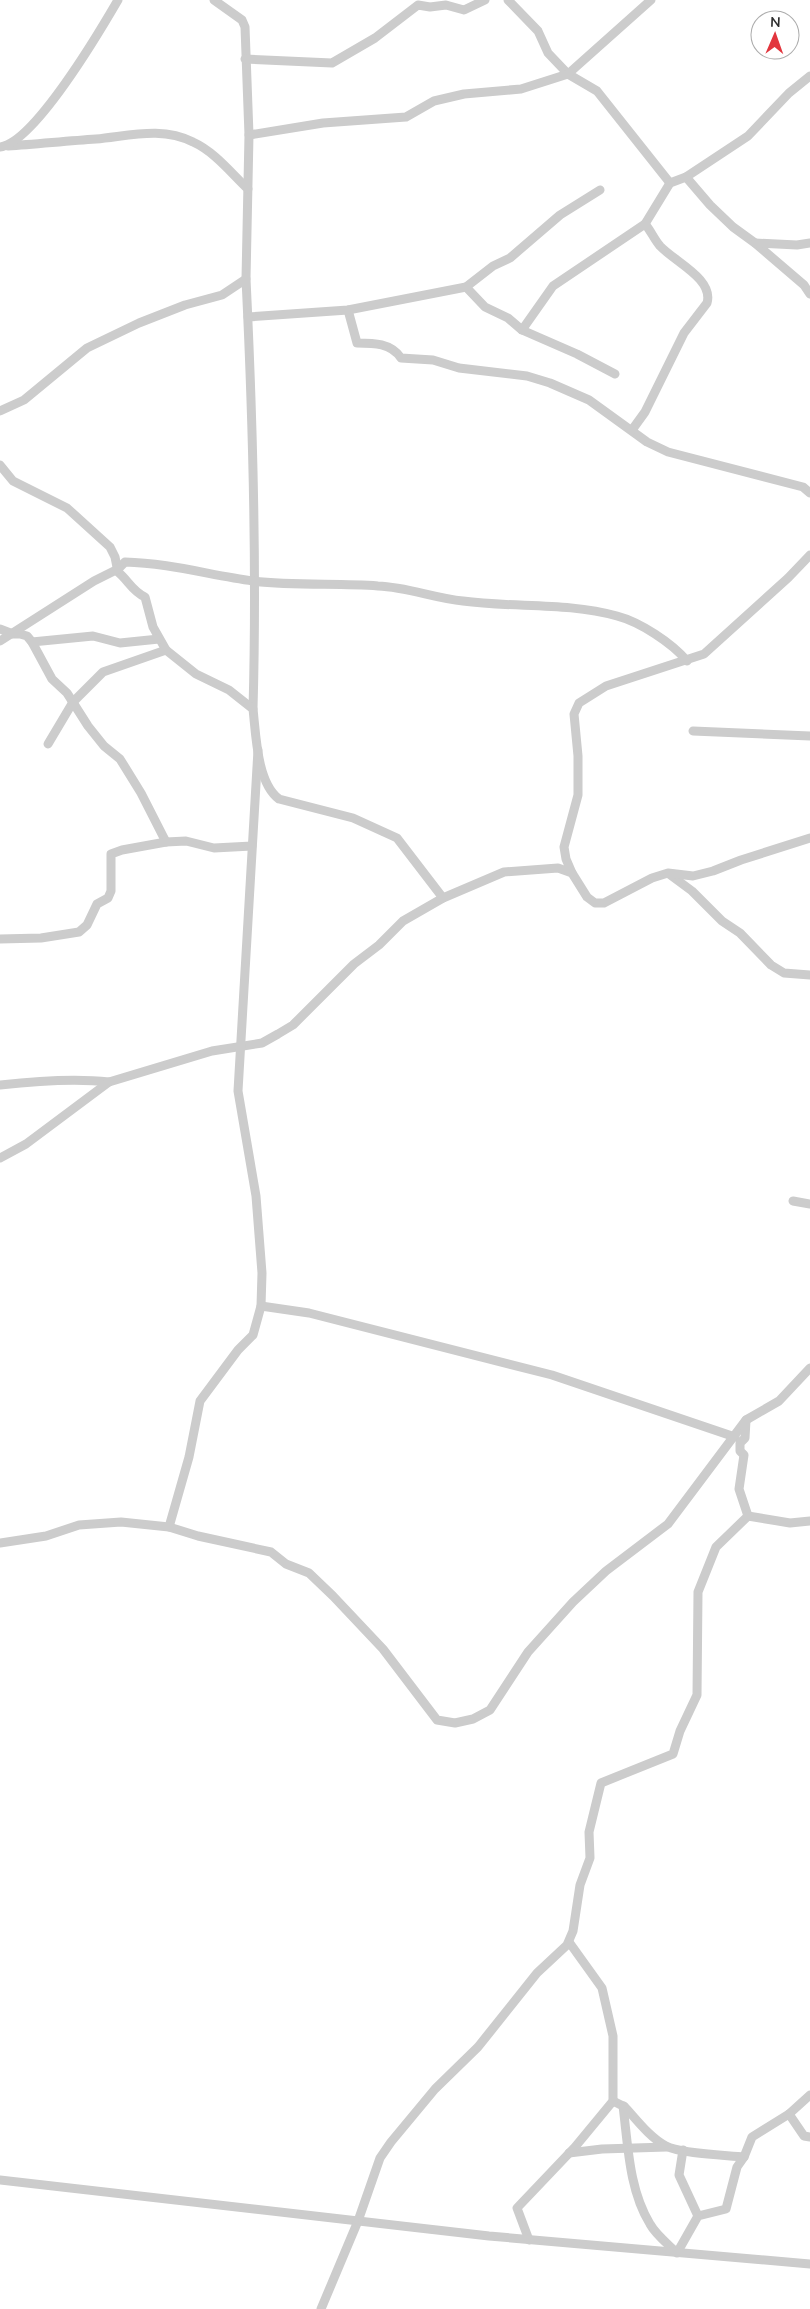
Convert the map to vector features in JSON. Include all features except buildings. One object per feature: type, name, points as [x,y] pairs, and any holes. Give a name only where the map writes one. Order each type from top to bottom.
[{"type":"street","points":[[4,146],[40,116],[92,43],[118,0]]},
{"type":"street","points":[[214,0],[244,23],[249,135],[246,279],[255,513],[253,709],[258,750],[266,784],[273,794],[287,801],[353,818],[398,838],[443,898]]},
{"type":"street","points":[[245,59],[332,62],[375,38],[418,6],[446,5],[464,10],[485,0]]},
{"type":"street","points":[[508,0],[538,31],[548,53],[568,74],[597,91],[670,183]]},
{"type":"street","points":[[249,135],[323,123],[406,117],[434,101],[464,94],[521,88],[568,74],[651,0]]},
{"type":"street","points":[[522,330],[552,286],[645,224],[670,183],[686,177],[748,136],[789,93],[810,76]]},
{"type":"street","points":[[4,146],[122,137],[140,133],[169,134],[180,136],[208,151],[248,189]]},
{"type":"street","points":[[686,177],[710,205],[733,227],[755,243],[804,285],[810,294]]},
{"type":"street","points":[[248,317],[348,310],[466,287],[492,266],[510,258],[560,215],[600,190]]},
{"type":"street","points":[[632,430],[645,412],[684,333],[707,303],[709,297],[708,290],[693,272],[662,248],[645,224]]},
{"type":"street","points":[[755,243],[797,245],[810,243]]},
{"type":"street","points":[[0,411],[24,400],[87,348],[139,323],[185,305],[222,295],[246,279]]},
{"type":"street","points":[[466,287],[485,307],[508,318],[522,330],[577,354],[615,374]]},
{"type":"street","points":[[348,310],[357,343],[382,344],[396,351],[402,358],[433,360],[459,368],[527,376],[550,383],[589,400],[647,442],[668,452],[809,489]]},
{"type":"street","points":[[0,465],[14,481],[67,508],[110,547],[118,572],[135,592],[145,598],[153,627],[166,650],[196,674],[229,690],[253,709]]},
{"type":"street","points":[[810,555],[788,578],[704,654],[614,683],[579,703],[574,714],[578,756],[578,795],[564,847],[566,859],[572,873],[587,897],[595,903],[604,903],[652,878],[668,873],[693,876],[810,838]]},
{"type":"street","points":[[0,641],[94,581],[118,569],[125,562],[137,562],[255,581],[378,586],[412,590],[463,602],[535,604],[586,610],[619,616],[652,632],[680,652],[687,661]]},
{"type":"street","points":[[0,629],[13,634],[27,636],[32,642],[52,679],[64,689],[99,739],[120,759],[141,793],[166,842]]},
{"type":"street","points":[[32,642],[93,636],[120,643],[159,639]]},
{"type":"street","points":[[48,744],[73,702],[103,672],[166,650]]},
{"type":"street","points":[[693,731],[810,736]]},
{"type":"street","points":[[169,1527],[189,1457],[200,1401],[238,1350],[252,1335],[261,1306],[262,1273],[256,1196],[238,1091],[258,750]]},
{"type":"street","points":[[0,939],[41,938],[79,932],[87,925],[97,904],[108,898],[111,891],[111,854],[122,850],[166,842],[186,841],[214,848],[252,846]]},
{"type":"street","points":[[0,1158],[26,1144],[109,1082],[212,1052],[262,1043],[293,1026],[354,964],[402,921],[443,898],[504,872],[558,868],[572,873]]},
{"type":"street","points":[[668,873],[692,891],[722,921],[740,933],[771,965],[784,973],[810,975]]},
{"type":"street","points":[[0,1085],[40,1080],[92,1080],[109,1082]]},
{"type":"street","points":[[793,1201],[810,1204]]},
{"type":"street","points":[[261,1306],[309,1313],[552,1375],[735,1437]]},
{"type":"street","points":[[0,1543],[46,1536],[80,1525],[121,1522],[169,1527],[198,1536],[271,1552],[286,1564],[309,1573],[334,1596],[383,1649],[437,1720],[455,1723],[473,1719],[490,1710],[534,1644],[573,1602],[606,1571],[668,1524],[746,1420],[779,1401],[810,1368]]},
{"type":"street","points":[[746,1420],[745,1438],[740,1444],[740,1452],[744,1455],[739,1488],[748,1516]]},
{"type":"street","points":[[748,1516],[790,1523],[810,1521]]},
{"type":"street","points":[[322,2309],[358,2222],[380,2158],[435,2089],[478,2047],[537,1972],[558,1956],[569,1942],[573,1931],[579,1890],[590,1858],[589,1832],[601,1783],[673,1754],[680,1730],[697,1695],[698,1592],[716,1547],[748,1516]]},
{"type":"street","points":[[529,2240],[517,2208],[569,2153],[613,2101],[613,2036],[602,1988],[569,1942]]},
{"type":"street","points":[[676,2253],[698,2216],[726,2208],[737,2167],[744,2157],[752,2138],[789,2114],[810,2095]]},
{"type":"street","points":[[613,2101],[623,2106],[667,2147]]},
{"type":"street","points":[[623,2106],[628,2149],[639,2200],[650,2225],[676,2253]]},
{"type":"street","points":[[789,2114],[804,2136],[810,2137]]},
{"type":"street","points":[[569,2153],[602,2149],[667,2147],[744,2157]]},
{"type":"street","points":[[683,2150],[679,2175],[698,2216]]},
{"type":"street","points":[[0,2180],[529,2240],[810,2264]]}]
